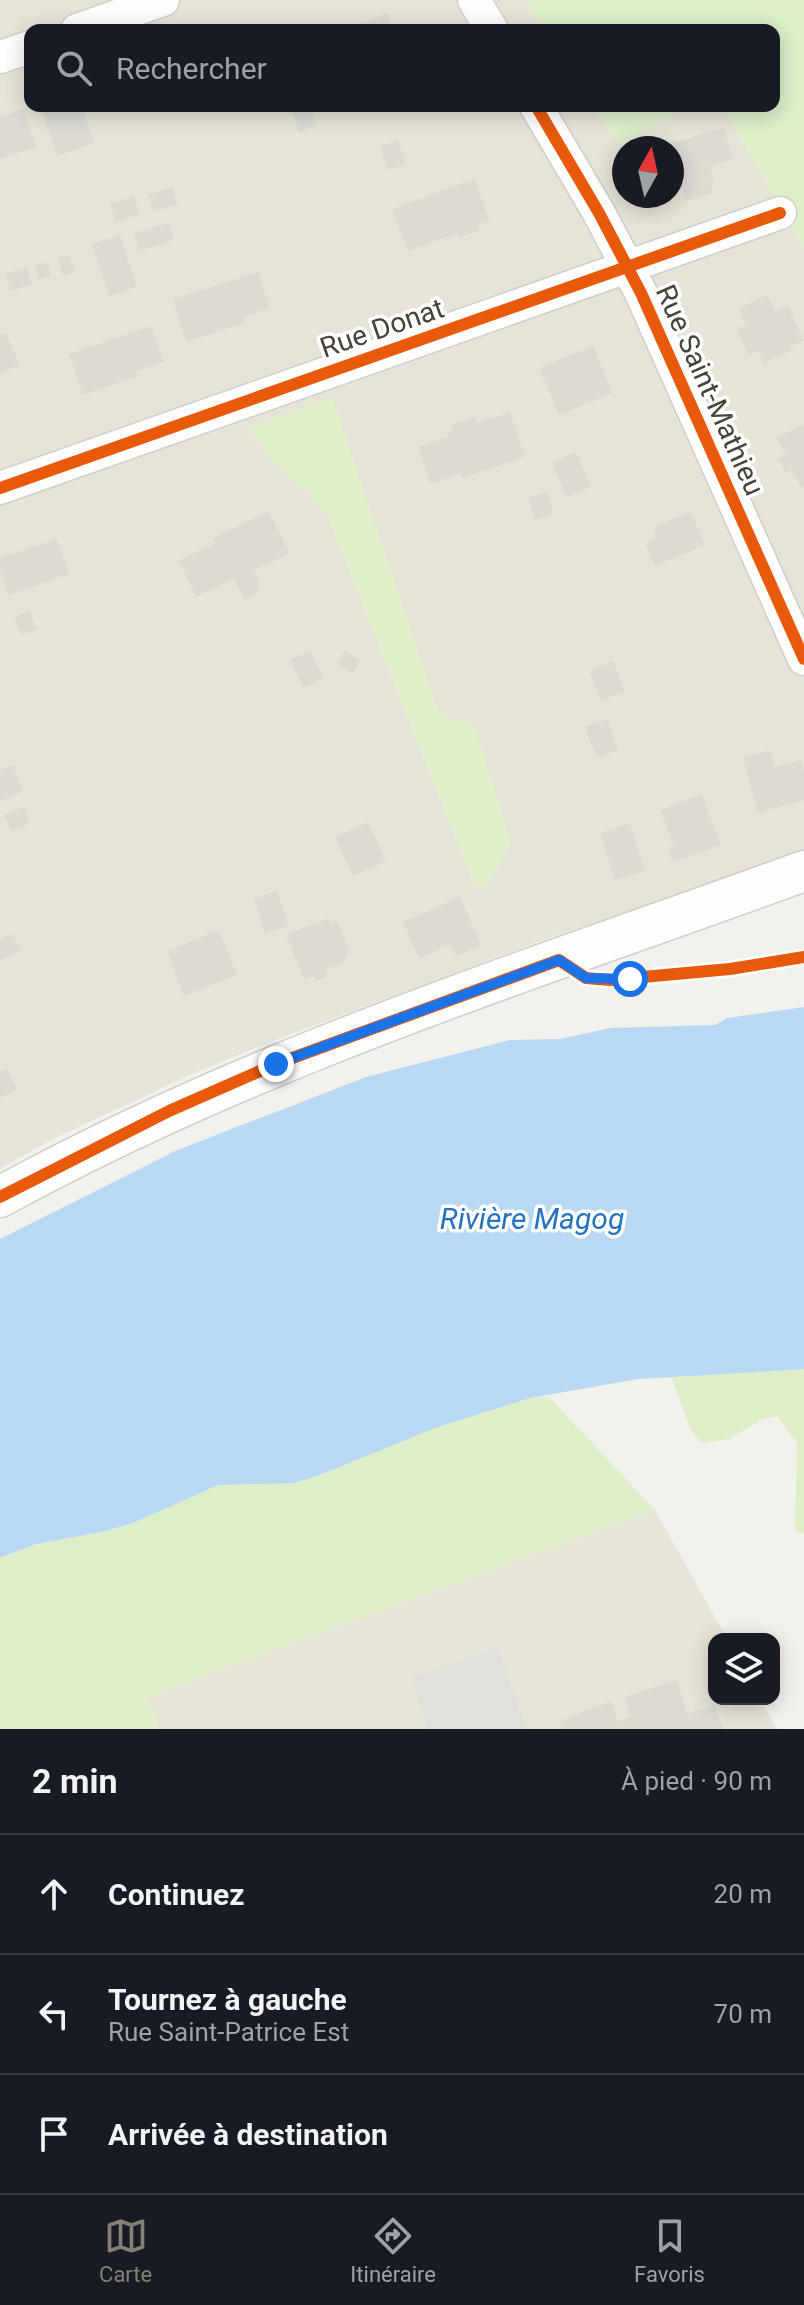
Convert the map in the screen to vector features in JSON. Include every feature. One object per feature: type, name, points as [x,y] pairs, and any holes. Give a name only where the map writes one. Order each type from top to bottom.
[{"type":"street","points":[[94,24],[163,0]]},
{"type":"street","points":[[474,0],[488,24]]},
{"type":"street","points":[[0,57],[24,49]]},
{"type":"street","name":"Rue Saint-Mathieu","points":[[539,112],[628,267],[804,659]]},
{"type":"street","name":"Rue Donat","points":[[0,488],[780,213]]},
{"type":"street","points":[[0,1197],[169,1111],[276,1064],[804,871]]},
{"type":"shaded area","points":[[0,0],[526,0],[540,24],[24,24],[24,112],[595,112],[614,136],[612,208],[684,208],[684,136],[632,136],[678,112],[726,112],[804,248],[804,854],[557,935],[194,1073],[51,1140],[0,1169]]},
{"type":"shaded area","points":[[655,1510],[724,1633],[708,1633],[708,1705],[763,1705],[777,1729],[160,1729],[146,1697]]},
{"type":"shaded area","points":[[498,1648],[526,1729],[428,1729],[411,1678]]},
{"type":"green space","points":[[526,0],[804,0],[804,248],[726,112],[780,112],[780,24],[540,24]]},
{"type":"green space","points":[[595,112],[679,112],[634,136],[613,136]]},
{"type":"green space","points":[[332,397],[440,715],[474,725],[511,842],[487,888],[473,883],[326,513],[273,461],[247,428]]},
{"type":"green space","points":[[804,1369],[804,1534],[795,1531],[797,1443],[777,1416],[763,1419],[729,1439],[701,1443],[690,1428],[671,1376]]},
{"type":"green space","points":[[549,1397],[655,1510],[147,1697],[160,1729],[0,1729],[0,1558],[36,1544],[133,1523],[218,1485],[320,1475],[435,1428],[530,1398]]},
{"type":"water","name":"Rivière Magog","points":[[804,1007],[804,1369],[638,1379],[530,1398],[435,1428],[294,1483],[218,1485],[133,1523],[36,1544],[0,1558],[0,1239],[175,1151],[366,1077],[510,1040],[560,1039],[610,1028],[715,1025],[727,1018]]},
{"type":"building","points":[[388,13],[392,24],[359,24]]},
{"type":"building","points":[[23,109],[36,147],[0,159],[0,117]]},
{"type":"building","points":[[42,112],[84,112],[94,143],[57,156]]},
{"type":"building","points":[[292,112],[311,112],[316,125],[299,132]]},
{"type":"building","points":[[724,128],[733,159],[710,166],[714,180],[710,181],[713,193],[685,201],[684,197],[684,140]]},
{"type":"building","points":[[398,140],[406,164],[388,170],[380,146]]},
{"type":"building","points":[[474,179],[490,221],[477,226],[479,230],[459,237],[458,233],[408,251],[392,209]]},
{"type":"building","points":[[172,187],[178,204],[154,212],[148,195]]},
{"type":"building","points":[[134,196],[140,214],[116,222],[110,204]]},
{"type":"building","points":[[169,223],[174,240],[139,251],[134,233]]},
{"type":"building","points":[[120,235],[137,287],[109,296],[92,244]]},
{"type":"building","points":[[69,255],[75,272],[63,276],[58,258]]},
{"type":"building","points":[[47,262],[51,276],[38,279],[35,266]]},
{"type":"building","points":[[26,267],[32,284],[11,291],[5,274]]},
{"type":"building","points":[[258,272],[270,308],[243,317],[245,323],[186,342],[173,299]]},
{"type":"building","points":[[767,295],[775,312],[788,306],[804,341],[763,363],[758,351],[748,355],[736,329],[746,325],[739,308]]},
{"type":"building","points":[[151,326],[164,362],[136,371],[138,376],[83,395],[69,354]]},
{"type":"building","points":[[6,333],[20,365],[0,373],[0,335]]},
{"type":"building","points":[[593,346],[612,393],[559,415],[539,368]]},
{"type":"building","points":[[510,412],[525,457],[462,478],[461,473],[430,484],[418,447],[449,437],[447,432],[452,431],[451,425],[475,417],[477,423]]},
{"type":"building","points":[[804,424],[804,486],[801,488],[792,470],[785,473],[779,459],[786,456],[777,437]]},
{"type":"building","points":[[576,452],[591,487],[567,497],[552,463]]},
{"type":"building","points":[[547,492],[554,514],[535,520],[528,498]]},
{"type":"building","points":[[269,511],[290,553],[254,570],[260,584],[256,586],[259,592],[244,599],[234,579],[196,597],[179,560],[216,543],[213,538]]},
{"type":"building","points":[[691,512],[705,545],[655,566],[645,543],[657,538],[653,527]]},
{"type":"building","points":[[57,539],[69,574],[9,595],[0,571],[0,558]]},
{"type":"building","points":[[29,611],[37,629],[22,635],[14,617]]},
{"type":"building","points":[[310,651],[324,678],[303,688],[290,660]]},
{"type":"building","points":[[344,651],[360,660],[353,673],[337,664]]},
{"type":"building","points":[[613,661],[625,691],[601,701],[589,671]]},
{"type":"building","points":[[607,719],[618,750],[597,758],[585,727]]},
{"type":"building","points":[[770,750],[775,767],[801,760],[804,800],[758,813],[743,758]]},
{"type":"building","points":[[13,765],[23,792],[0,801],[0,770]]},
{"type":"building","points":[[702,794],[721,845],[673,862],[668,848],[674,846],[660,810]]},
{"type":"building","points":[[24,807],[30,823],[11,831],[4,815]]},
{"type":"building","points":[[368,822],[386,861],[353,876],[335,837]]},
{"type":"building","points":[[630,823],[645,871],[615,880],[600,833]]},
{"type":"building","points":[[277,891],[289,926],[265,933],[254,899]]},
{"type":"building","points":[[460,897],[481,945],[456,956],[451,944],[419,958],[403,922]]},
{"type":"building","points":[[329,918],[331,924],[337,921],[350,953],[345,955],[347,961],[326,970],[328,976],[316,981],[314,976],[304,979],[286,935]]},
{"type":"building","points":[[219,930],[237,975],[184,996],[167,951]]},
{"type":"building","points":[[12,933],[21,950],[0,960],[0,939]]},
{"type":"building","points":[[7,1069],[17,1090],[0,1098],[0,1072]]},
{"type":"building","points":[[677,1680],[687,1714],[714,1705],[723,1729],[562,1729],[559,1721],[612,1701],[618,1722],[631,1716],[625,1697]]},
{"type":"cycle path","points":[[540,112],[599,213],[641,293],[804,659]]},
{"type":"cycle path","points":[[0,488],[780,213]]},
{"type":"cycle path","points":[[0,1197],[169,1111],[276,1064],[559,960],[586,978],[610,980],[730,969],[804,957]]},
{"type":"route","points":[[276,1064],[559,960],[586,978],[630,979]]}]
